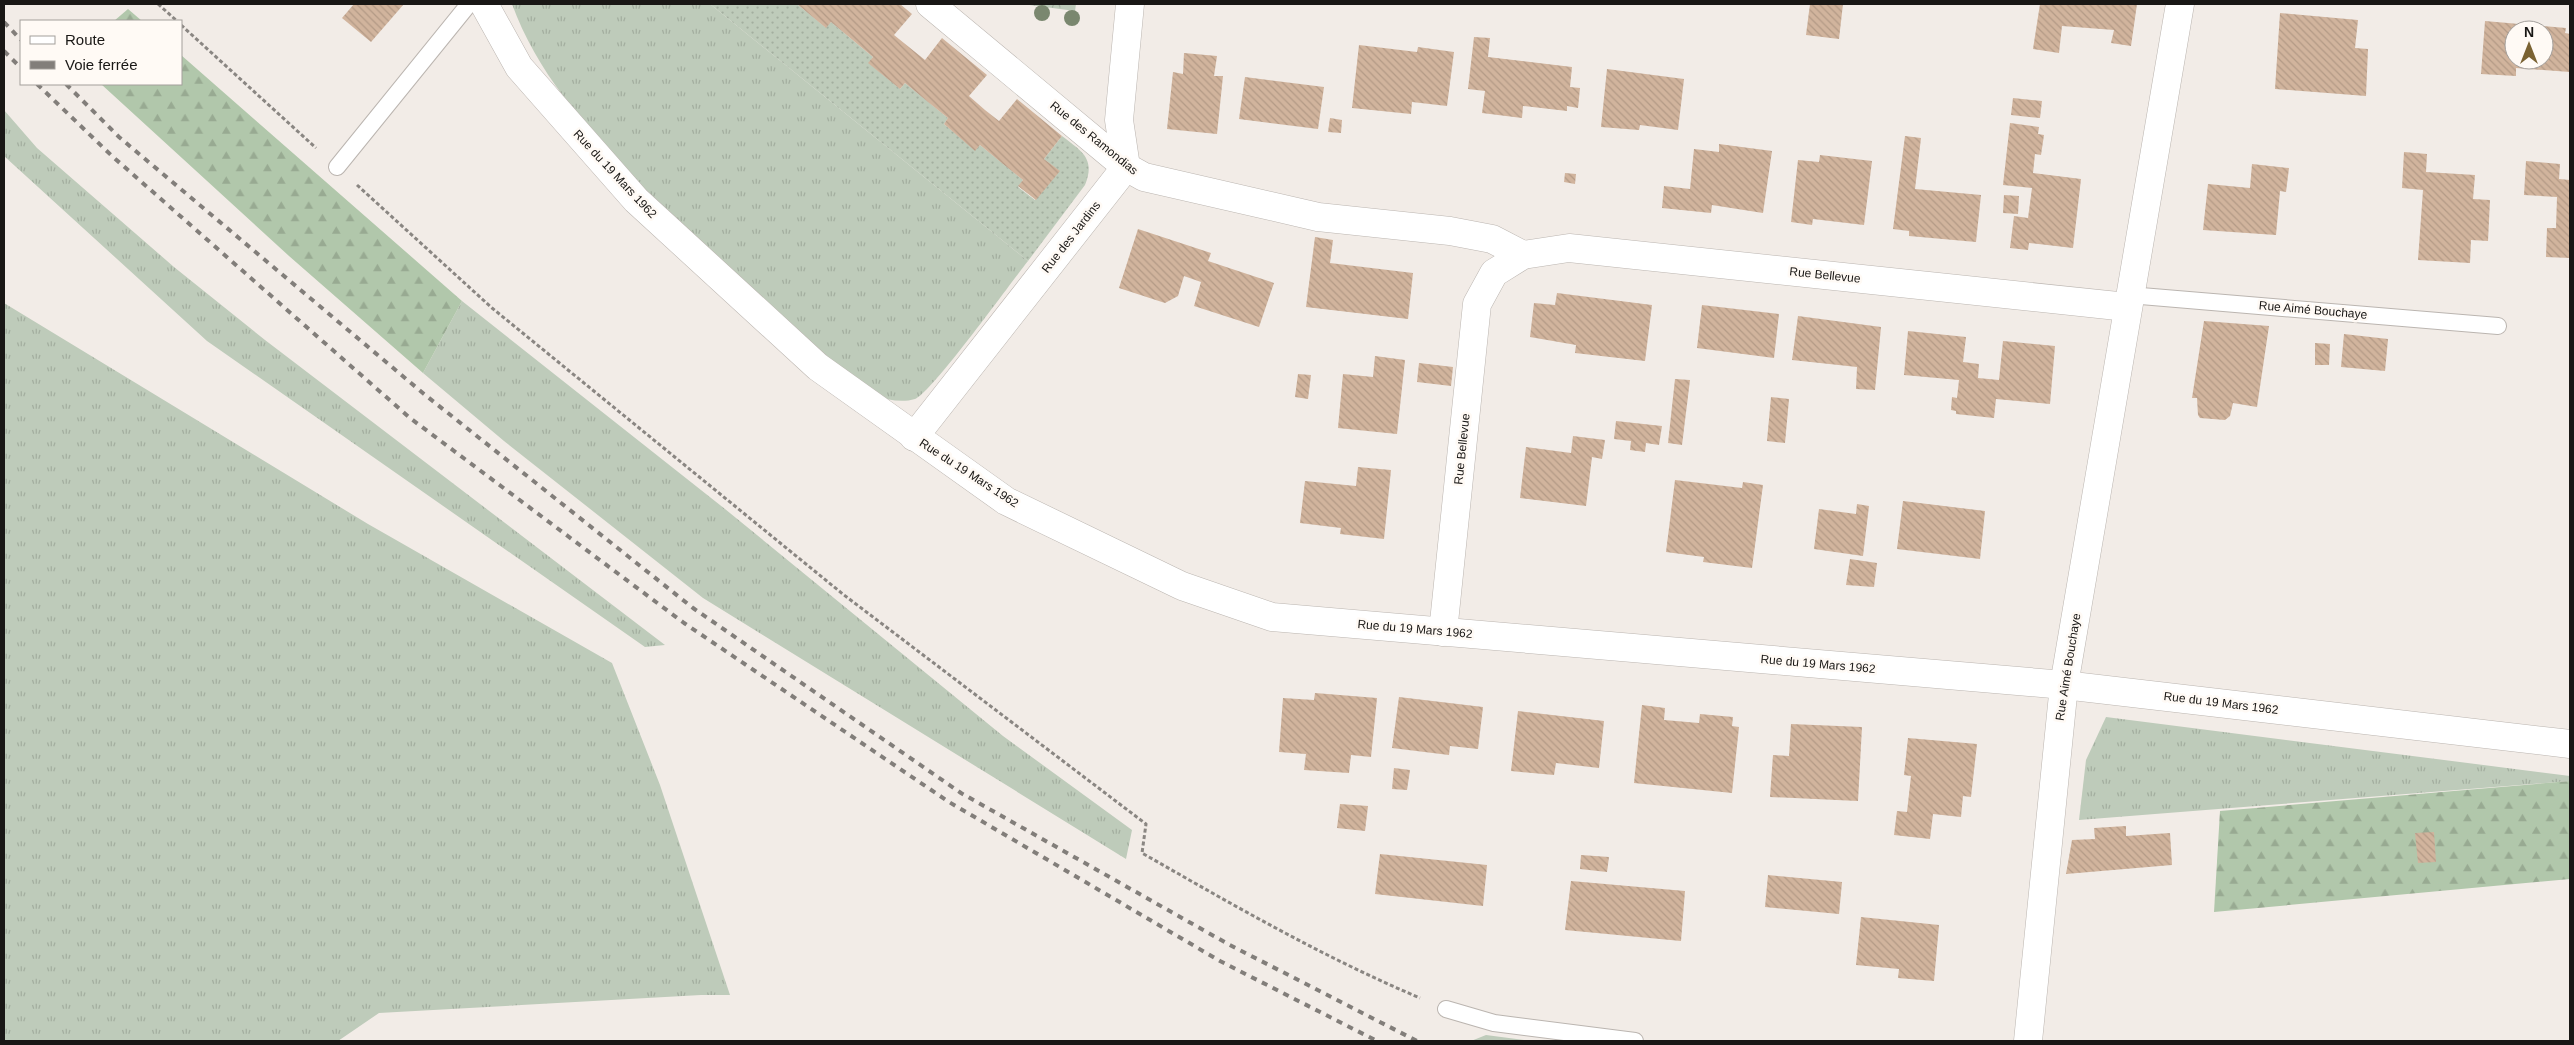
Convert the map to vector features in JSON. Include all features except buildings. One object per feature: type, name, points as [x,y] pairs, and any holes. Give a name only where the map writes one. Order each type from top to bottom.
[{"type":"street","name":"Rue du 19 Mars 1962","points":[[484,4],[519,67],[636,200],[818,367],[1006,501],[1182,586],[1272,617],[2064,685],[2570,744]]},
{"type":"street","name":"Rue des Ramondias","points":[[930,4],[1126,167],[1144,177],[1318,217],[1450,231],[1492,239],[1522,255]]},
{"type":"street","points":[[1126,167],[1118,120],[1130,4]]},
{"type":"street","name":"Rue Aimé Bouchaye","points":[[2028,1041],[2064,685],[2180,4]]},
{"type":"street","name":"Rue des Jardins","points":[[914,437],[1126,167]]},
{"type":"street","name":"Rue Bellevue","points":[[1443,632],[1477,304],[1494,273],[1522,255],[1569,248],[2128,301]]},
{"type":"lane","points":[[337,167],[468,4]]},
{"type":"lane","name":"Rue Aimé Bouchaye","points":[[2128,301],[2498,326]]},
{"type":"lane","points":[[1446,1009],[1494,1024],[1635,1041]]},
{"type":"path","points":[[158,4],[176,20]]},
{"type":"path","points":[[182,26],[492,308],[837,589],[1146,824],[1142,853],[1266,925],[1373,978],[1446,1009]]},
{"type":"green space","points":[[512,4],[710,4],[1028,261],[953,359],[924,393],[915,399],[905,401],[889,400],[874,395],[844,374],[736,277],[675,220],[617,160],[548,75],[534,52]]},
{"type":"green space","points":[[710,4],[797,4],[825,27],[831,22],[873,57],[869,63],[900,89],[905,83],[948,118],[944,124],[975,150],[980,145],[1023,180],[1018,187],[1035,200],[1059,171],[1044,159],[1062,136],[1081,151],[1088,162],[1088,176],[1085,185],[1028,261]]},
{"type":"green space","points":[[1022,4],[1076,4],[1075,11]]},
{"type":"green space","points":[[128,9],[141,20],[115,20]]},
{"type":"green space","points":[[182,56],[462,301],[423,373],[289,256],[102,85],[182,85]]},
{"type":"green space","points":[[4,110],[37,148],[174,267],[265,340],[665,645],[645,647],[207,341],[4,156]]},
{"type":"green space","points":[[462,301],[725,509],[1003,736],[1132,830],[1126,859],[703,598],[504,441],[423,373]]},
{"type":"green space","points":[[4,303],[368,524],[612,663],[660,785],[730,995],[379,1013],[338,1041],[5,1041]]},
{"type":"green space","points":[[2106,717],[2570,776],[2570,781],[2079,820],[2086,760]]},
{"type":"green space","points":[[2570,781],[2570,879],[2214,912],[2220,811]]},
{"type":"green space","points":[[1486,1035],[1532,1041],[1471,1041]]},
{"type":"railway","points":[[4,22],[20,39]]},
{"type":"railway","points":[[4,51],[20,67]]},
{"type":"railway","points":[[38,85],[112,156],[410,418],[684,623],[949,802],[1220,961],[1377,1041]]},
{"type":"railway","points":[[67,85],[119,137],[424,394],[693,608],[961,793],[1228,944],[1417,1041]]}]
